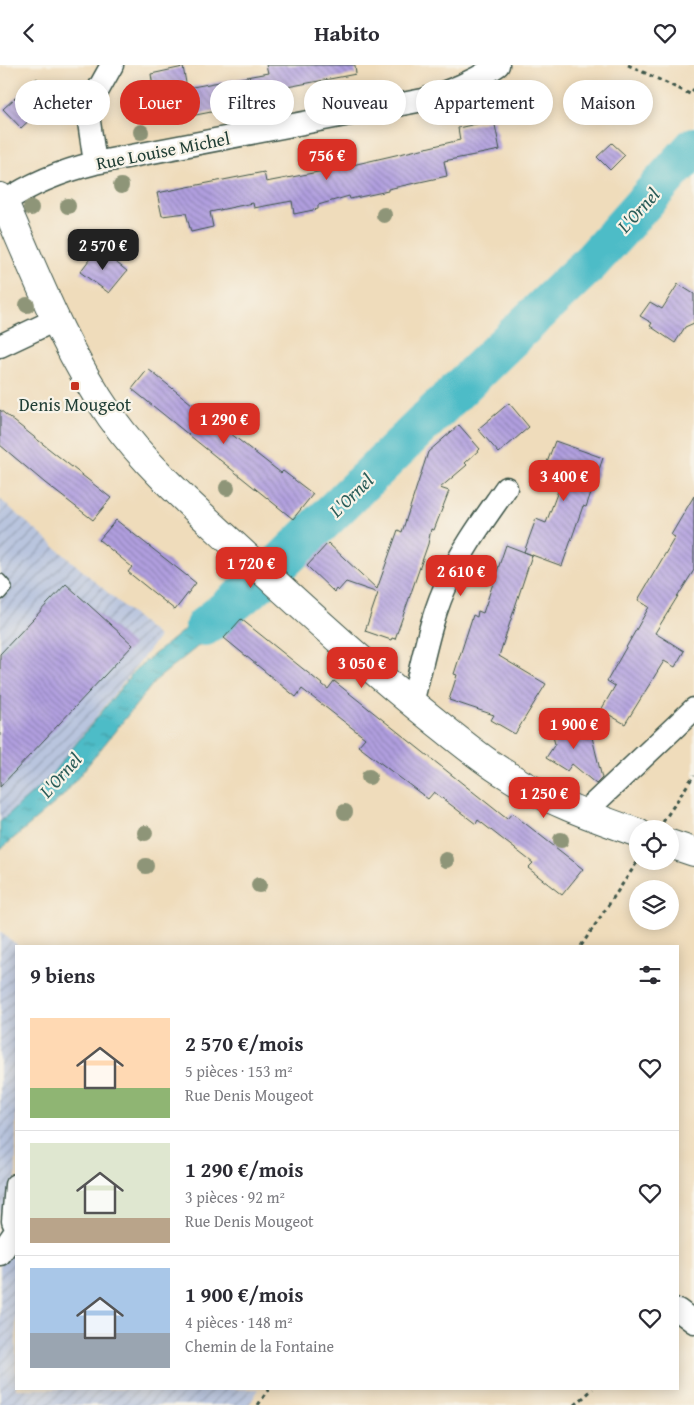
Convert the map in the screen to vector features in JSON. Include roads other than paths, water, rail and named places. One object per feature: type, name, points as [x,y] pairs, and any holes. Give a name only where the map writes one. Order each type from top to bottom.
[{"type":"street","points":[[95,163],[88,115],[93,99],[112,65]]},
{"type":"street","name":"Rue Louise Michel","points":[[2,200],[47,178],[95,163],[424,101],[455,90],[498,65]]},
{"type":"street","points":[[2,200],[55,320],[76,361],[110,416],[132,444],[204,517],[278,586],[412,703],[477,755],[543,796],[629,830]]},
{"type":"street","points":[[0,346],[55,320]]},
{"type":"street","points":[[412,703],[435,613],[448,579],[466,547],[506,488]]},
{"type":"street","points":[[584,813],[694,709]]},
{"type":"street","points":[[679,848],[694,852]]},
{"type":"street","points":[[0,1254],[11,1225],[15,1193]]},
{"type":"street","points":[[679,1311],[694,1322]]},
{"type":"lane","points":[[0,580],[6,587],[0,594]]},
{"type":"water","points":[[238,586],[257,599],[156,680],[63,796],[0,850],[0,822],[47,780],[136,669]]},
{"type":"waterway","name":"L'Ornel","points":[[205,626],[266,577],[592,261],[694,147]]},
{"type":"place","name":"Denis Mougeot","points":[[75,386]]}]
